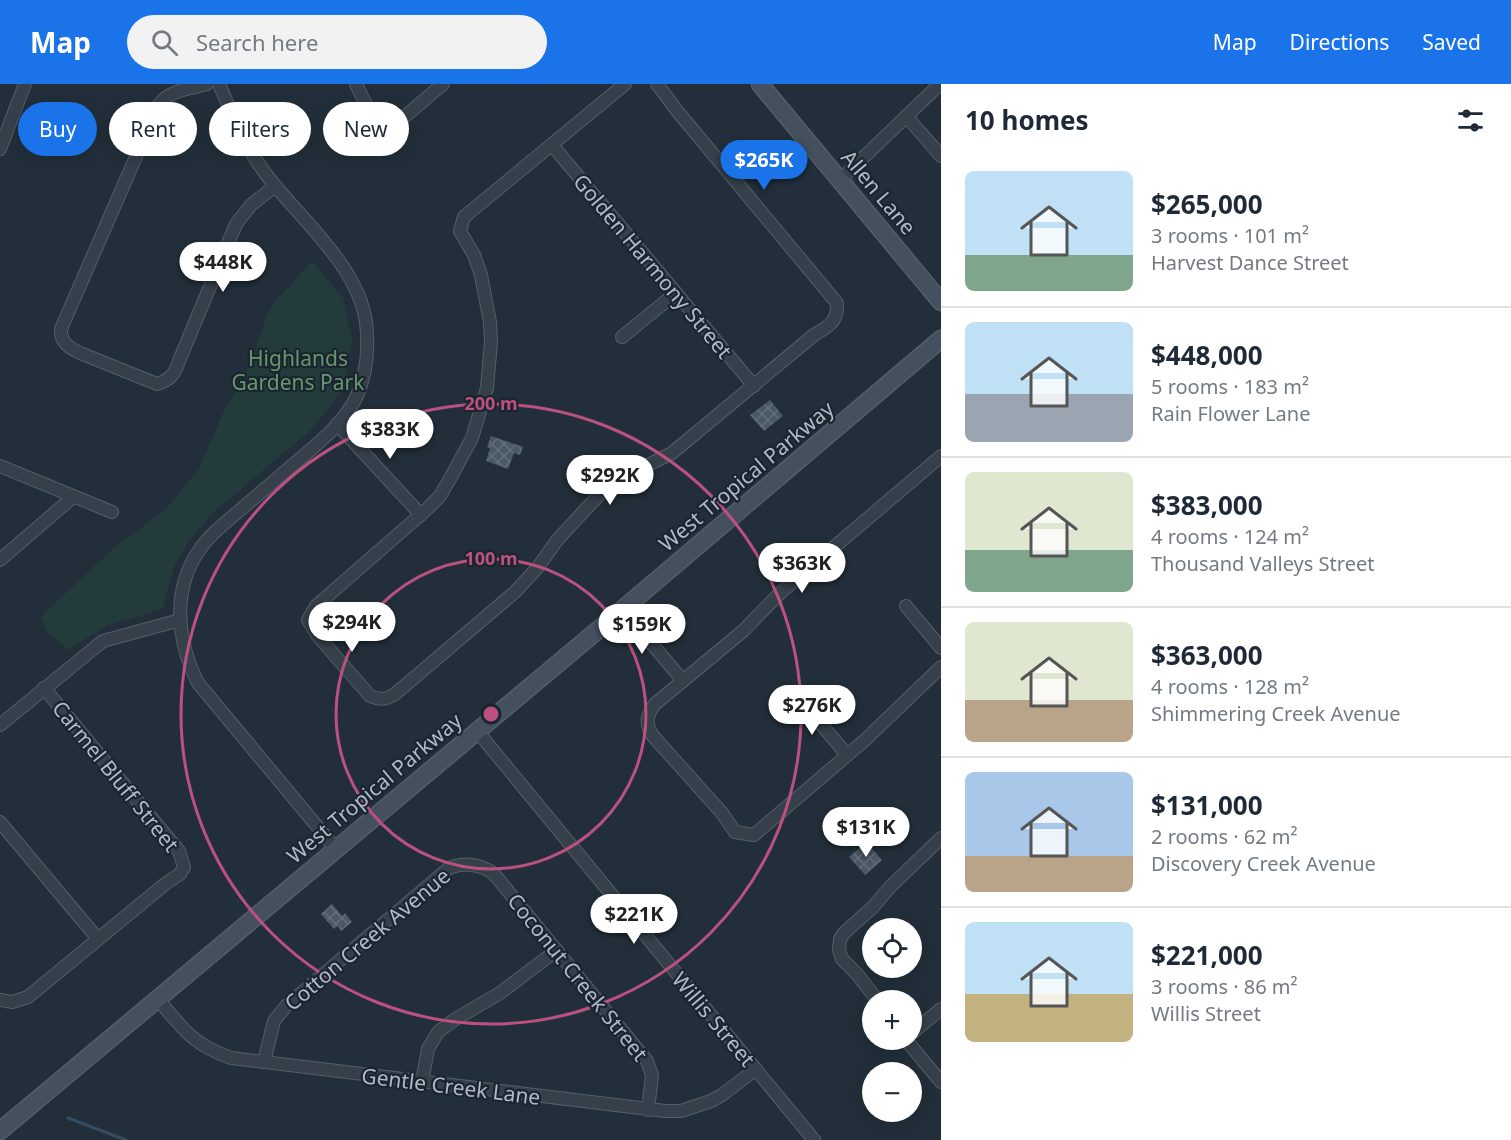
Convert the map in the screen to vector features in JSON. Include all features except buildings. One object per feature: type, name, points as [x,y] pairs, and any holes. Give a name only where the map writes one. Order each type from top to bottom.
[{"type":"main road","name":"Allen Lane","points":[[760,84],[941,302]]},
{"type":"main road","name":"West Tropical Parkway","points":[[0,1131],[623,609],[941,339]]},
{"type":"street","points":[[0,148],[25,84]]},
{"type":"street","points":[[207,84],[172,94],[158,106],[61,329],[64,342],[80,353],[148,381],[157,384],[164,382],[176,370],[236,224],[250,205],[275,186]]},
{"type":"street","points":[[219,84],[254,155],[275,186],[344,269],[354,286],[366,320],[367,361],[356,396],[329,434],[203,544],[183,584],[180,620],[186,653],[198,683],[336,849]]},
{"type":"street","points":[[356,84],[375,118],[388,124],[396,124],[443,84]]},
{"type":"street","points":[[625,84],[493,195],[469,212],[461,225],[462,237],[474,255],[482,275],[488,306],[491,342],[487,388],[472,438],[440,496],[316,606],[308,620],[310,626],[370,696],[380,700],[395,694],[515,592],[558,538],[600,494],[634,472],[672,453],[814,335],[831,326],[835,320],[838,311],[837,303],[657,84]]},
{"type":"street","points":[[840,180],[940,84]]},
{"type":"street","points":[[906,116],[941,156]]},
{"type":"street","name":"Golden Harmony Street","points":[[552,145],[754,386]]},
{"type":"street","points":[[622,337],[676,293]]},
{"type":"street","points":[[337,424],[421,515]]},
{"type":"street","points":[[941,456],[779,594],[743,631],[655,704],[647,717],[647,724],[653,736],[722,813],[729,826],[735,832],[754,835],[891,717],[917,688],[941,667]]},
{"type":"street","points":[[0,466],[112,512]]},
{"type":"street","points":[[0,560],[73,497]]},
{"type":"street","points":[[906,606],[941,648]]},
{"type":"street","points":[[623,609],[683,681]]},
{"type":"street","points":[[0,725],[103,641],[180,620]]},
{"type":"street","name":"Carmel Bluff Street","points":[[44,688],[179,851],[184,867],[180,874],[98,939]]},
{"type":"street","points":[[801,699],[848,755]]},
{"type":"street","name":"Willis Street","points":[[477,731],[814,1140]]},
{"type":"street","points":[[0,822],[98,939],[28,998],[6,1001]]},
{"type":"street","points":[[869,990],[842,959],[839,946],[844,933],[861,919],[891,886],[941,838]]},
{"type":"street","name":"Cotton Creek Avenue","points":[[264,1062],[278,1013],[449,868],[464,864],[471,865]]},
{"type":"street","name":"Coconut Creek Street","points":[[471,865],[482,866],[494,874],[647,1060],[652,1075],[648,1110]]},
{"type":"street","points":[[422,1082],[428,1049],[438,1032],[500,993],[556,950]]},
{"type":"street","name":"Gentle Creek Lane","points":[[157,998],[186,1032],[204,1047],[231,1058],[648,1110],[681,1111],[698,1107],[722,1095],[756,1069]]},
{"type":"street","points":[[922,1025],[941,1009]]},
{"type":"street","points":[[914,1050],[941,1082]]},
{"type":"green space","name":"Highlands Gardens Park","points":[[312,262],[343,297],[352,340],[342,392],[311,430],[215,511],[189,540],[175,565],[162,609],[106,626],[68,650],[46,631],[41,616],[113,549],[165,510],[199,469],[223,413],[252,360],[267,315],[275,301]]},
{"type":"waterway","points":[[68,1118],[126,1140]]}]
